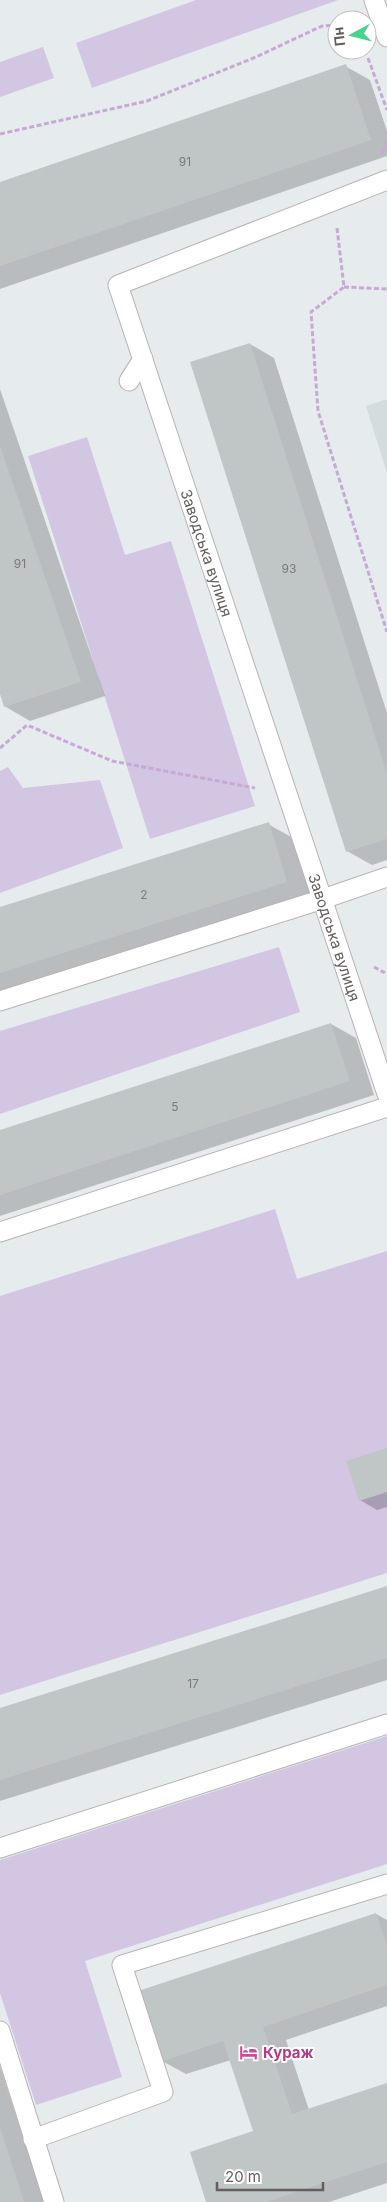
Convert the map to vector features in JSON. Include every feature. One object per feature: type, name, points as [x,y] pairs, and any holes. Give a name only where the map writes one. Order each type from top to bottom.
[{"type":"lane","points":[[374,0],[387,36]]},
{"type":"lane","name":"Заводська вулиця","points":[[387,180],[118,285],[387,1094]]},
{"type":"lane","points":[[129,381],[143,359]]},
{"type":"lane","points":[[0,1001],[387,877]]},
{"type":"lane","points":[[0,1232],[387,1107]]},
{"type":"lane","points":[[0,1848],[387,1724]]},
{"type":"lane","points":[[34,2139],[163,2092],[122,1965],[387,1884]]},
{"type":"lane","points":[[0,2031],[54,2202]]},
{"type":"path","points":[[0,134],[147,101],[256,57],[327,25]]},
{"type":"path","points":[[369,60],[387,110]]},
{"type":"path","points":[[333,202],[344,287]]},
{"type":"path","points":[[387,289],[344,287],[311,312],[318,411],[387,632]]},
{"type":"path","points":[[0,748],[27,725],[112,762],[288,794]]},
{"type":"shaded area","points":[[196,0],[338,0],[92,88],[76,43]]},
{"type":"shaded area","points":[[43,47],[54,78],[0,97],[0,62]]},
{"type":"shaded area","points":[[387,399],[387,473],[366,406]]},
{"type":"shaded area","points":[[87,437],[125,555],[171,541],[255,806],[150,839],[28,456]]},
{"type":"shaded area","points":[[8,767],[23,788],[100,780],[123,848],[0,893],[0,771]]},
{"type":"shaded area","points":[[279,947],[300,1012],[0,1114],[0,1031]]},
{"type":"shaded area","points":[[275,1209],[297,1279],[387,1251],[387,1573],[0,1695],[0,1296]]},
{"type":"shaded area","points":[[387,1736],[387,1864],[85,1961],[122,2077],[36,2105],[0,1993],[0,1860]]},
{"type":"building","points":[[346,64],[371,140],[0,266],[0,182]]},
{"type":"building","points":[[250,343],[387,774],[387,839],[346,852],[190,362]]},
{"type":"building","points":[[0,446],[81,682],[4,707],[0,694]]},
{"type":"building","points":[[269,822],[287,882],[0,973],[0,907]]},
{"type":"building","points":[[331,1023],[350,1081],[0,1195],[0,1130]]},
{"type":"building","points":[[387,1448],[387,1492],[359,1501],[346,1461]]},
{"type":"building","points":[[387,1586],[387,1658],[0,1780],[0,1708]]},
{"type":"building","name":"Кураж","points":[[376,1913],[387,1946],[387,1985],[263,2027],[292,2114],[387,2083],[387,2162],[266,2202],[206,2202],[190,2152],[253,2131],[223,2041],[161,2062],[138,1991]]},
{"type":"building","points":[[0,2127],[24,2202],[0,2202]]},
{"type":"place","name":"Кураж","points":[[249,2052]]}]
